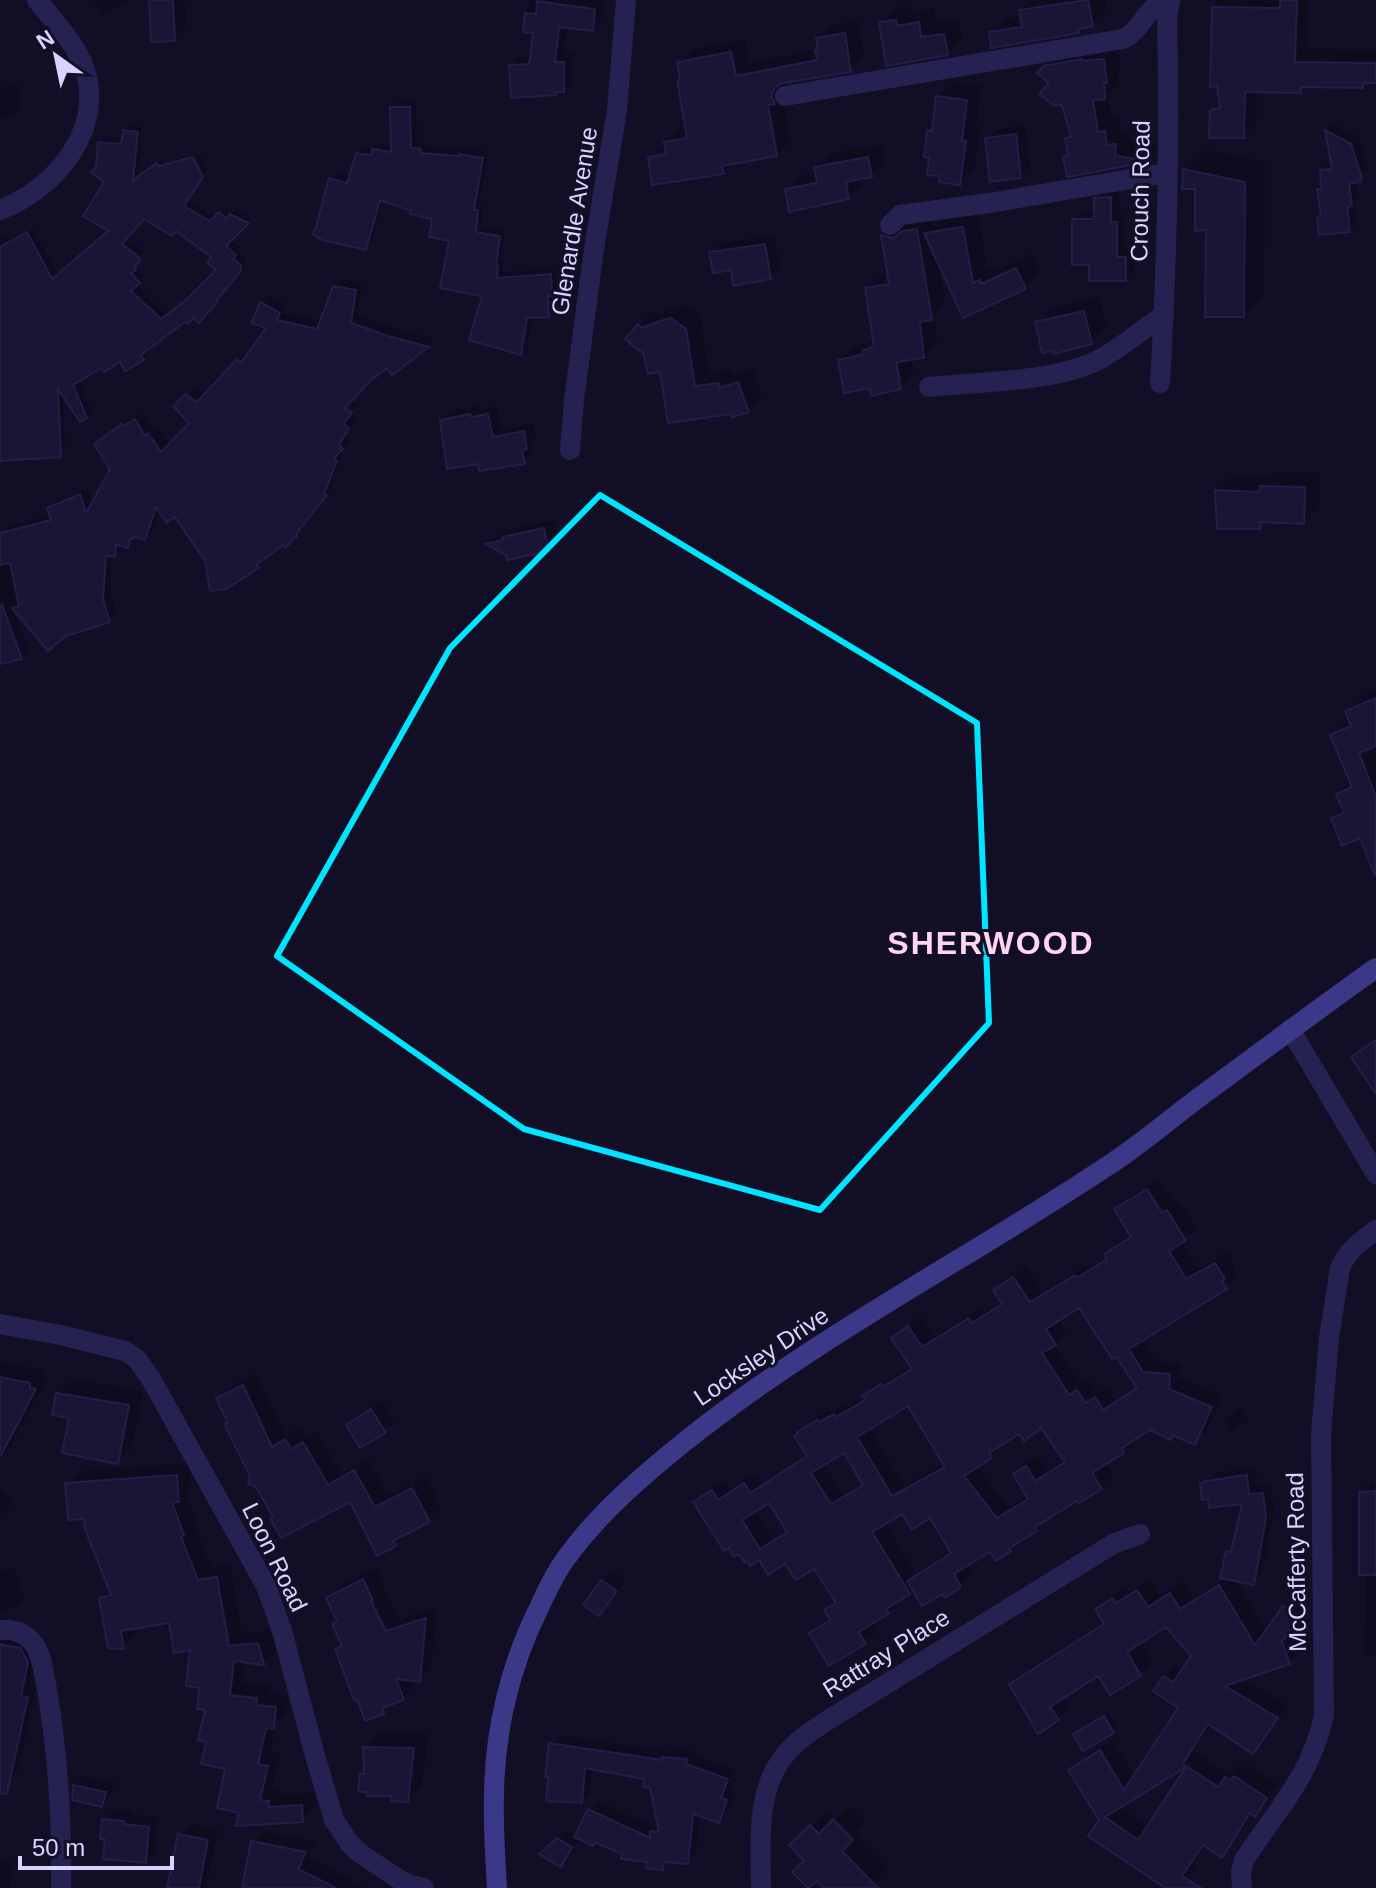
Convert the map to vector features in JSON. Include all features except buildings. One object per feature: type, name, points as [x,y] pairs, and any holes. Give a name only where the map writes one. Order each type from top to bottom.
[{"type":"street","points":[[0,210],[31,193],[54,175],[68,159],[86,122],[89,104],[87,75],[77,53],[37,0]]},
{"type":"street","name":"Glenardle Avenue","points":[[570,450],[592,264],[617,110],[626,0]]},
{"type":"street","points":[[785,96],[1123,39],[1132,34],[1152,7],[1168,0]]},
{"type":"street","name":"Crouch Road","points":[[1160,383],[1167,173],[1168,0]]},
{"type":"street","points":[[890,225],[900,215],[1167,173]]},
{"type":"street","points":[[929,387],[1035,377],[1078,368],[1100,359],[1164,315]]},
{"type":"street","name":"Locksley Drive","points":[[497,1888],[494,1791],[498,1743],[507,1694],[522,1641],[545,1595],[566,1558],[590,1529],[637,1480],[724,1410],[789,1365],[1112,1163],[1376,968]]},
{"type":"street","points":[[1290,1029],[1376,1174]]},
{"type":"street","name":"McCafferty Road","points":[[1242,1888],[1244,1860],[1307,1767],[1324,1715],[1321,1434],[1329,1338],[1340,1268],[1352,1250],[1376,1230]]},
{"type":"street","name":"Loon Road","points":[[0,1324],[125,1351],[137,1359],[266,1586],[283,1634],[328,1804],[341,1833],[361,1854],[384,1870],[410,1885],[422,1888]]},
{"type":"street","name":"Rattray Place","points":[[761,1888],[761,1832],[766,1788],[776,1768],[793,1746],[825,1722],[1101,1551],[1140,1534]]},
{"type":"street","points":[[0,1630],[19,1631],[34,1643],[41,1657],[52,1718],[60,1808],[61,1888]]},
{"type":"highlighted area","points":[[600,495],[977,723],[989,1023],[820,1210],[524,1129],[277,956],[450,648]]},
{"type":"district","name":"SHERWOOD","points":[[991,943]]}]
